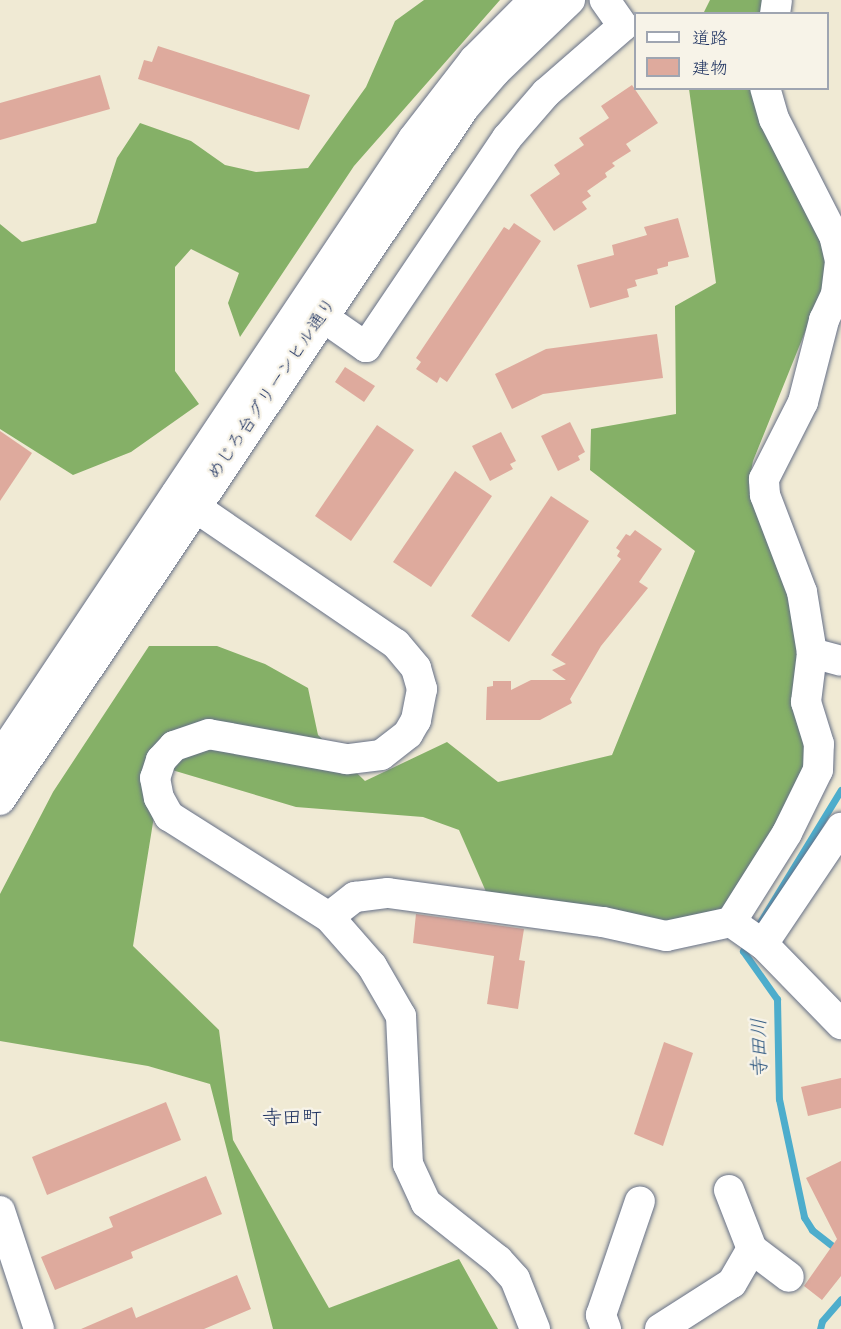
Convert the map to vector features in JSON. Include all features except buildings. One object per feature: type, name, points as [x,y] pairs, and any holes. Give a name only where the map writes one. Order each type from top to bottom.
[{"type":"street","name":"めじろ台グリーンヒル通り","points":[[0,800],[185,502],[313,310],[441,100],[534,0]]},
{"type":"street","name":"めじろ台グリーンヒル通り","points":[[313,310],[464,108],[495,72],[570,0]]},
{"type":"street","points":[[313,310],[366,347],[507,138],[546,93],[623,26],[605,0]]},
{"type":"street","points":[[745,931],[787,833],[819,770],[819,744],[806,702],[812,653],[802,592],[765,495],[764,479],[803,402],[833,322],[840,261],[834,236],[774,119],[766,90]]},
{"type":"street","name":"めじろ台グリーンヒル通り","points":[[0,758],[185,502]]},
{"type":"street","points":[[185,502],[396,644],[416,668],[422,689],[416,720],[408,734],[381,754],[346,759],[209,734],[174,746],[158,769],[155,778],[159,798],[169,816],[329,917],[372,966],[401,1016],[408,1164],[426,1203],[498,1260],[515,1279],[535,1329]]},
{"type":"street","points":[[812,653],[841,661]]},
{"type":"street","points":[[329,917],[355,897],[388,893],[603,922],[666,936],[745,931],[841,828]]},
{"type":"street","points":[[745,931],[841,1024]]},
{"type":"street","points":[[729,1190],[752,1249],[789,1277]]},
{"type":"street","points":[[606,1329],[601,1315],[640,1201]]},
{"type":"street","points":[[0,1211],[39,1329]]},
{"type":"street","points":[[660,1329],[732,1283],[752,1249]]},
{"type":"green space","points":[[424,0],[500,0],[354,166],[240,337],[228,303],[239,273],[191,249],[175,267],[175,371],[199,404],[131,452],[73,475],[0,429],[0,224],[22,242],[96,223],[117,158],[140,123],[191,141],[225,165],[256,172],[308,168],[366,87],[395,21]]},
{"type":"green space","points":[[710,0],[768,0],[766,12],[704,12]]},
{"type":"green space","points":[[689,90],[758,90],[825,242],[826,280],[753,461],[749,481],[791,583],[811,752],[778,835],[730,910],[666,923],[487,894],[459,830],[423,817],[296,807],[162,767],[133,946],[219,1030],[233,1140],[329,1308],[459,1259],[498,1329],[273,1329],[210,1084],[148,1066],[0,1041],[0,894],[53,792],[149,646],[217,646],[265,664],[308,688],[318,735],[365,781],[447,742],[498,782],[612,755],[695,551],[590,470],[591,429],[676,414],[675,306],[716,283]]},
{"type":"waterway","name":"寺田川","points":[[756,929],[841,790]]},
{"type":"waterway","name":"寺田川","points":[[747,944],[743,951],[777,999],[779,1099],[804,1217],[812,1230],[841,1253]]},
{"type":"waterway","name":"寺田川","points":[[820,1329],[822,1321],[841,1299]]},
{"type":"district","name":"寺田町","points":[[292,1120]]}]
